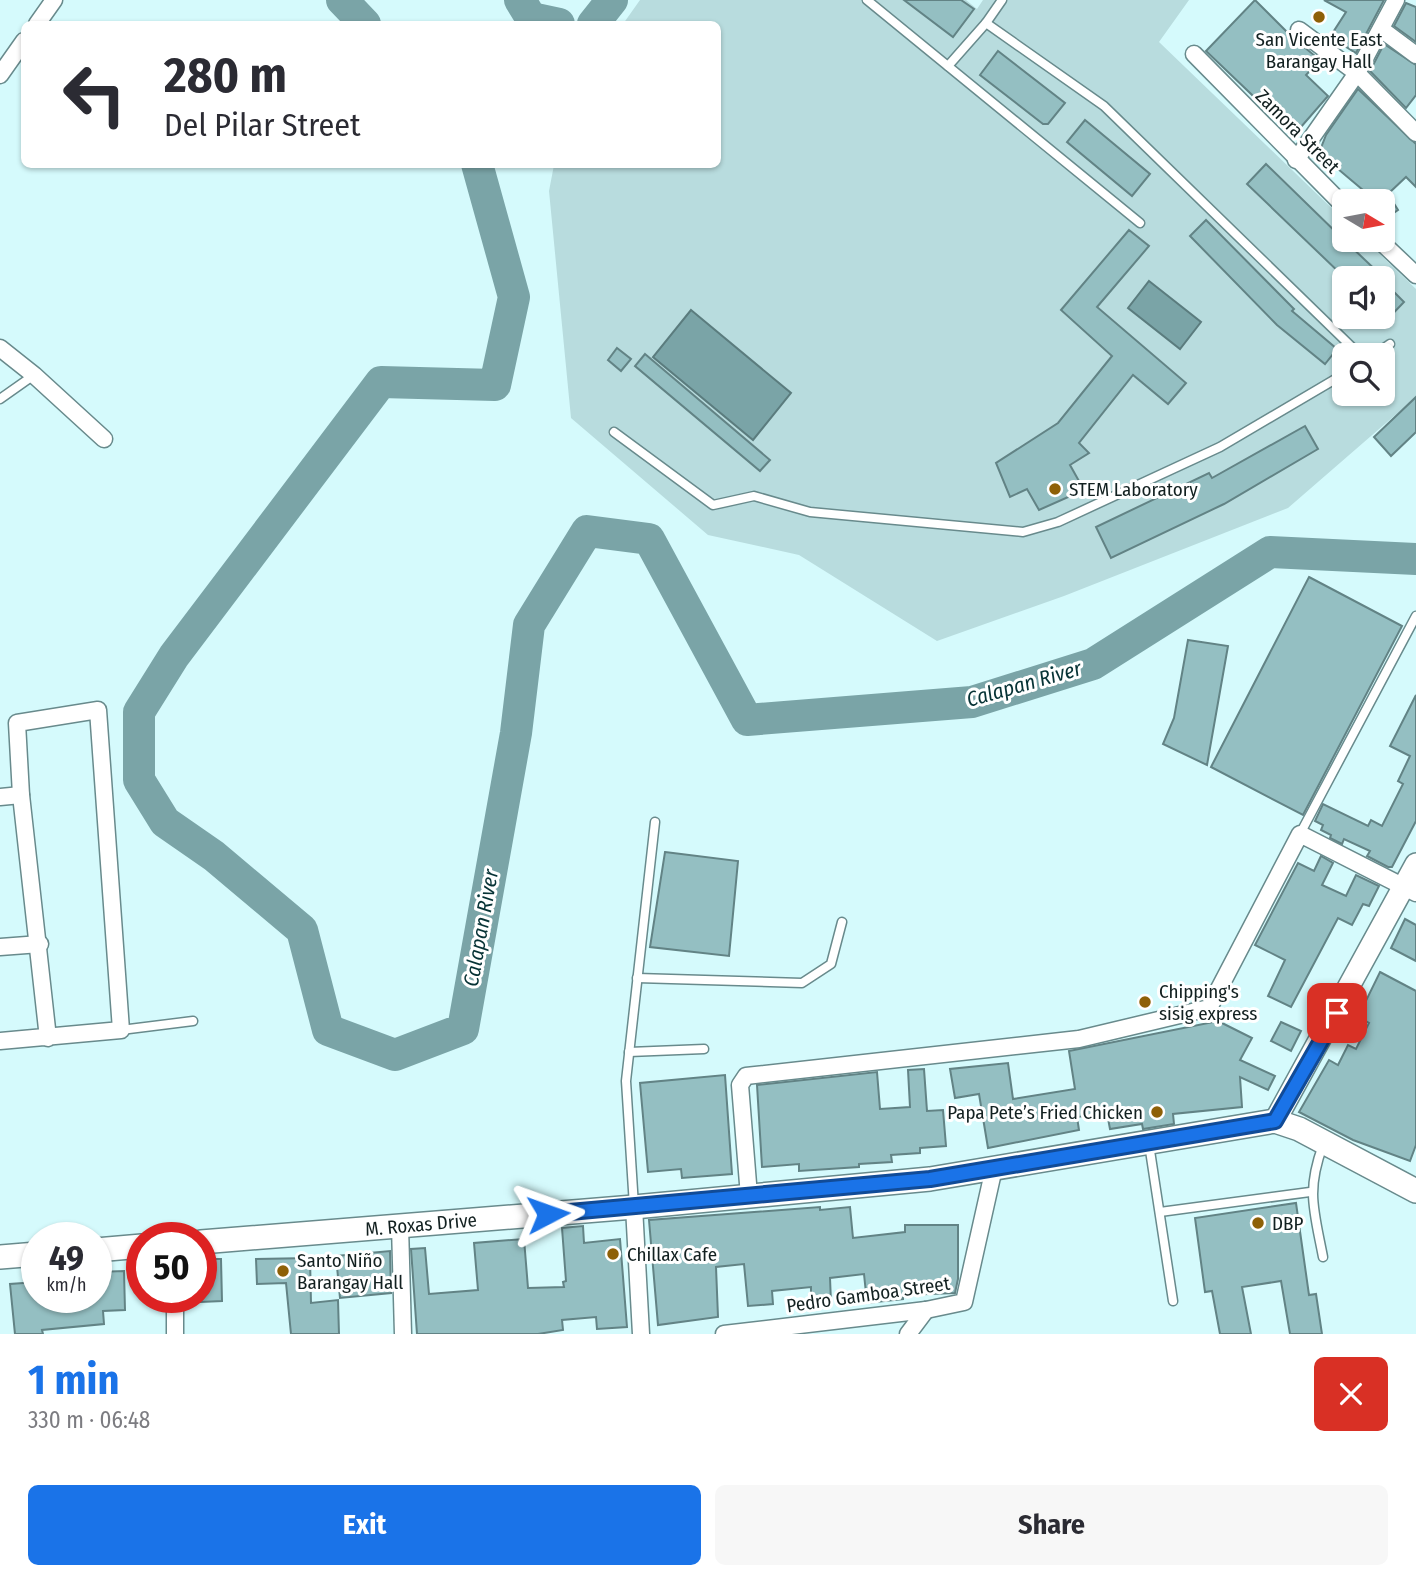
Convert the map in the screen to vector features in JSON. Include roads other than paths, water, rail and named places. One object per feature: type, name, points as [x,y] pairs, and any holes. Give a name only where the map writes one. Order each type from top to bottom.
[{"type":"main road","name":"M. Roxas Drive","points":[[217,1241],[634,1207],[930,1179],[1275,1121],[1299,1129],[1415,1187]]},
{"type":"main road","points":[[0,1257],[21,1255]]},
{"type":"street","points":[[39,21],[54,0]]},
{"type":"street","points":[[1296,160],[1357,73],[1396,0]]},
{"type":"street","points":[[1381,29],[1416,55]]},
{"type":"street","points":[[1299,30],[1357,73],[1416,133]]},
{"type":"street","points":[[0,75],[21,45]]},
{"type":"street","name":"Zamora Street","points":[[1194,54],[1332,194]]},
{"type":"street","points":[[1392,252],[1416,275]]},
{"type":"street","points":[[0,348],[34,374],[104,439]]},
{"type":"street","points":[[0,1041],[48,1038],[121,1030],[98,710],[17,723],[21,795],[40,944],[48,1038]]},
{"type":"street","points":[[0,797],[21,795]]},
{"type":"street","points":[[748,1196],[740,1085],[746,1076],[1079,1039],[1209,1008],[1300,834],[1410,890]]},
{"type":"street","points":[[1275,1121],[1410,890],[1416,864]]},
{"type":"street","points":[[0,947],[40,944]]},
{"type":"street","name":"Pedro Gamboa Street","points":[[724,1334],[964,1303],[994,1168]]},
{"type":"street","points":[[634,1207],[641,1334]]},
{"type":"street","points":[[400,1226],[403,1334]]},
{"type":"street","points":[[908,1334],[926,1310]]},
{"type":"street","points":[[175,1313],[176,1334]]},
{"type":"lane","points":[[867,0],[1140,222]]},
{"type":"lane","points":[[948,66],[986,23],[1002,0]]},
{"type":"lane","points":[[986,23],[1104,106],[1348,343]]},
{"type":"lane","points":[[0,400],[34,374]]},
{"type":"lane","points":[[614,432],[713,505],[754,496],[810,512],[1023,532],[1058,522],[1220,447],[1332,381]]},
{"type":"lane","points":[[1300,834],[1416,615]]},
{"type":"lane","points":[[634,1207],[626,1081],[655,822]]},
{"type":"lane","points":[[637,978],[802,983],[831,964],[842,922]]},
{"type":"lane","points":[[121,1030],[194,1021]]},
{"type":"lane","points":[[629,1052],[704,1049]]},
{"type":"lane","points":[[1149,1141],[1173,1301]]},
{"type":"lane","points":[[1323,1257],[1311,1192],[1313,1173],[1324,1142]]},
{"type":"lane","points":[[1160,1212],[1311,1192]]},
{"type":"waterway","name":"Calapan River","points":[[342,0],[362,21]]},
{"type":"waterway","name":"Calapan River","points":[[520,0],[531,18],[545,21]]},
{"type":"waterway","name":"Calapan River","points":[[595,21],[612,0]]},
{"type":"waterway","name":"Calapan River","points":[[478,168],[514,297],[495,385],[381,382],[174,656],[139,712],[139,780],[165,822],[214,856],[302,930],[328,1030],[395,1055],[463,1029],[516,733],[529,625],[587,531],[649,539],[747,720],[972,702],[1093,664],[1270,552],[1416,559]]},
{"type":"place","name":"San Vicente East Barangay Hall","points":[[1319,17]]},
{"type":"place","name":"STEM Laboratory","points":[[1055,489]]},
{"type":"place","name":"Chipping's sisig express","points":[[1145,1002]]},
{"type":"place","name":"Papa Pete’s Fried Chicken","points":[[1157,1112]]},
{"type":"place","name":"DBP","points":[[1258,1223]]},
{"type":"place","name":"Chillax Cafe","points":[[613,1254]]},
{"type":"place","name":"Santo Niño Barangay Hall","points":[[283,1271]]}]
